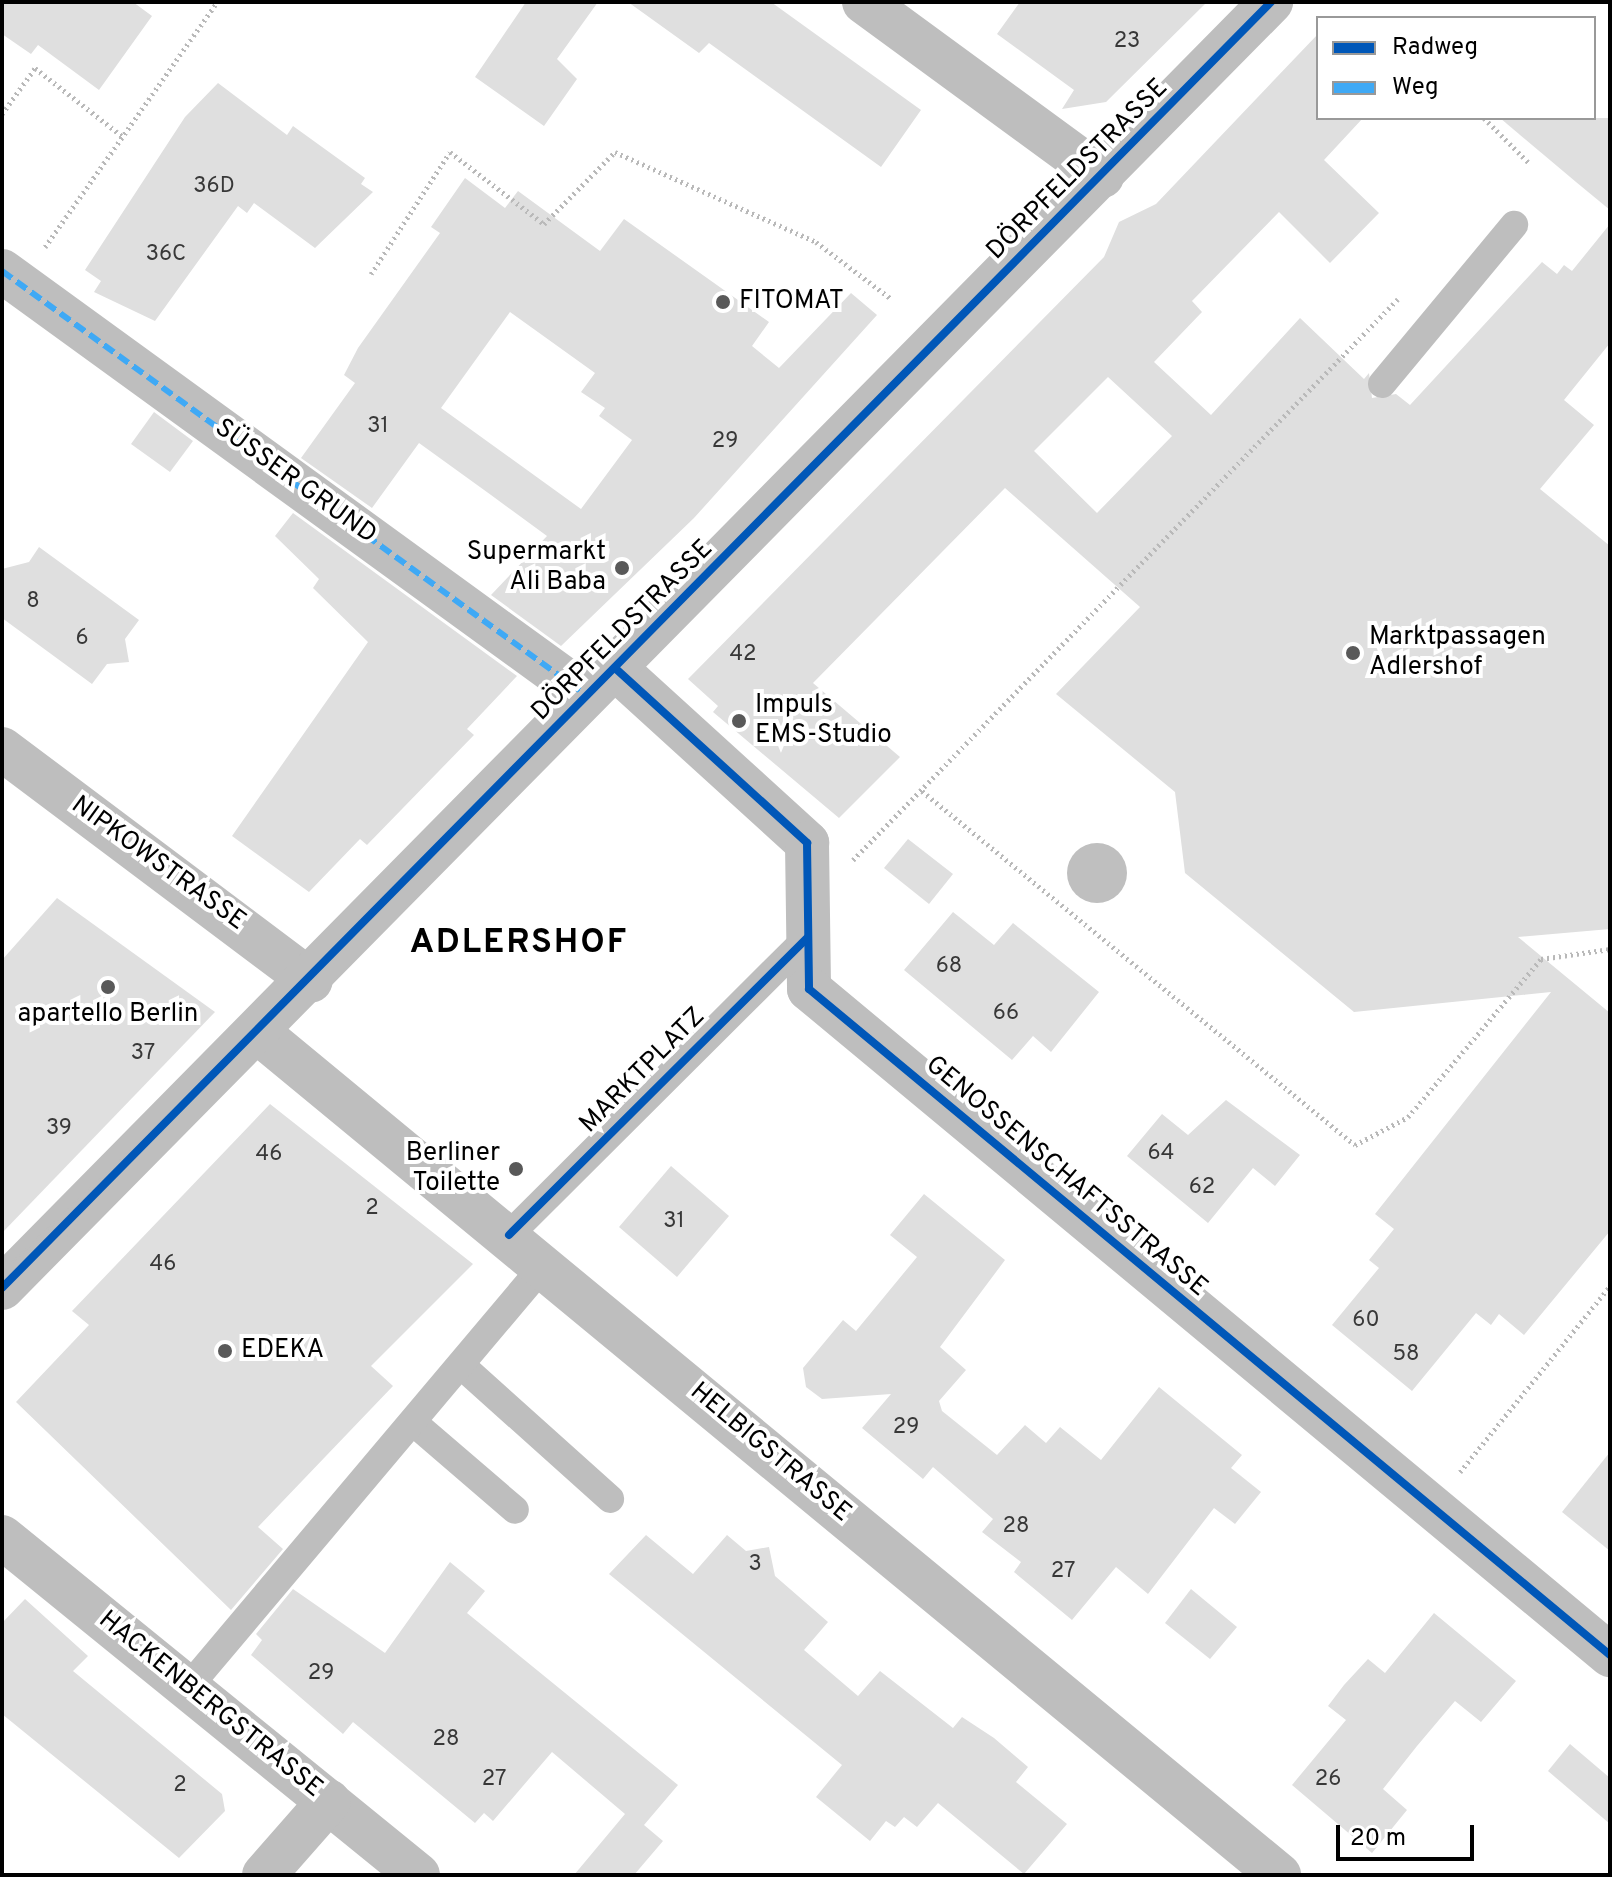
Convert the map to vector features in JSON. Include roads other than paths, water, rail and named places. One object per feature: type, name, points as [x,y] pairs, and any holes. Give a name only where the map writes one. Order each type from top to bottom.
[{"type":"street","points":[[864,2],[1102,176]]},
{"type":"street","name":"DÖRPFELDSTRASSE","points":[[2,1288],[311,981],[1271,2]]},
{"type":"street","name":"SÜSSER GRUND","points":[[10,277],[601,682]]},
{"type":"street","name":"GENOSSENSCHAFTSSTRASSE","points":[[601,682],[807,843],[809,989],[1610,1655]]},
{"type":"street","name":"NIPKOWSTRASSE","points":[[2,749],[311,981]]},
{"type":"street","name":"HELBIGSTRASSE","points":[[259,1033],[509,1235],[1279,1875]]},
{"type":"street","name":"HACKENBERGSTRASSE","points":[[2,1537],[190,1685],[418,1875]]},
{"type":"street","points":[[264,1875],[329,1801]]},
{"type":"lane","points":[[1382,384],[1514,225]]},
{"type":"lane","name":"MARKTPLATZ","points":[[509,1235],[808,923]]},
{"type":"lane","points":[[190,1685],[414,1423],[544,1265]]},
{"type":"lane","points":[[462,1366],[610,1499]]},
{"type":"lane","points":[[414,1423],[515,1510]]},
{"type":"tram line","points":[[2,1272],[311,981],[1271,2]]},
{"type":"tram line","points":[[2,1306],[69,1236],[106,1180]]},
{"type":"place","name":"FITOMAT","points":[[723,302]]},
{"type":"place","name":"Supermarkt Ali Baba","points":[[622,568]]},
{"type":"place","name":"Marktpassagen Adlershof","points":[[1353,653]]},
{"type":"place","name":"Impuls EMS-Studio","points":[[739,721]]},
{"type":"place","name":"apartello Berlin","points":[[108,987]]},
{"type":"place","name":"Berliner Toilette","points":[[516,1169]]},
{"type":"place","name":"EDEKA","points":[[225,1351]]},
{"type":"district","name":"ADLERSHOF","points":[[519,944]]}]
